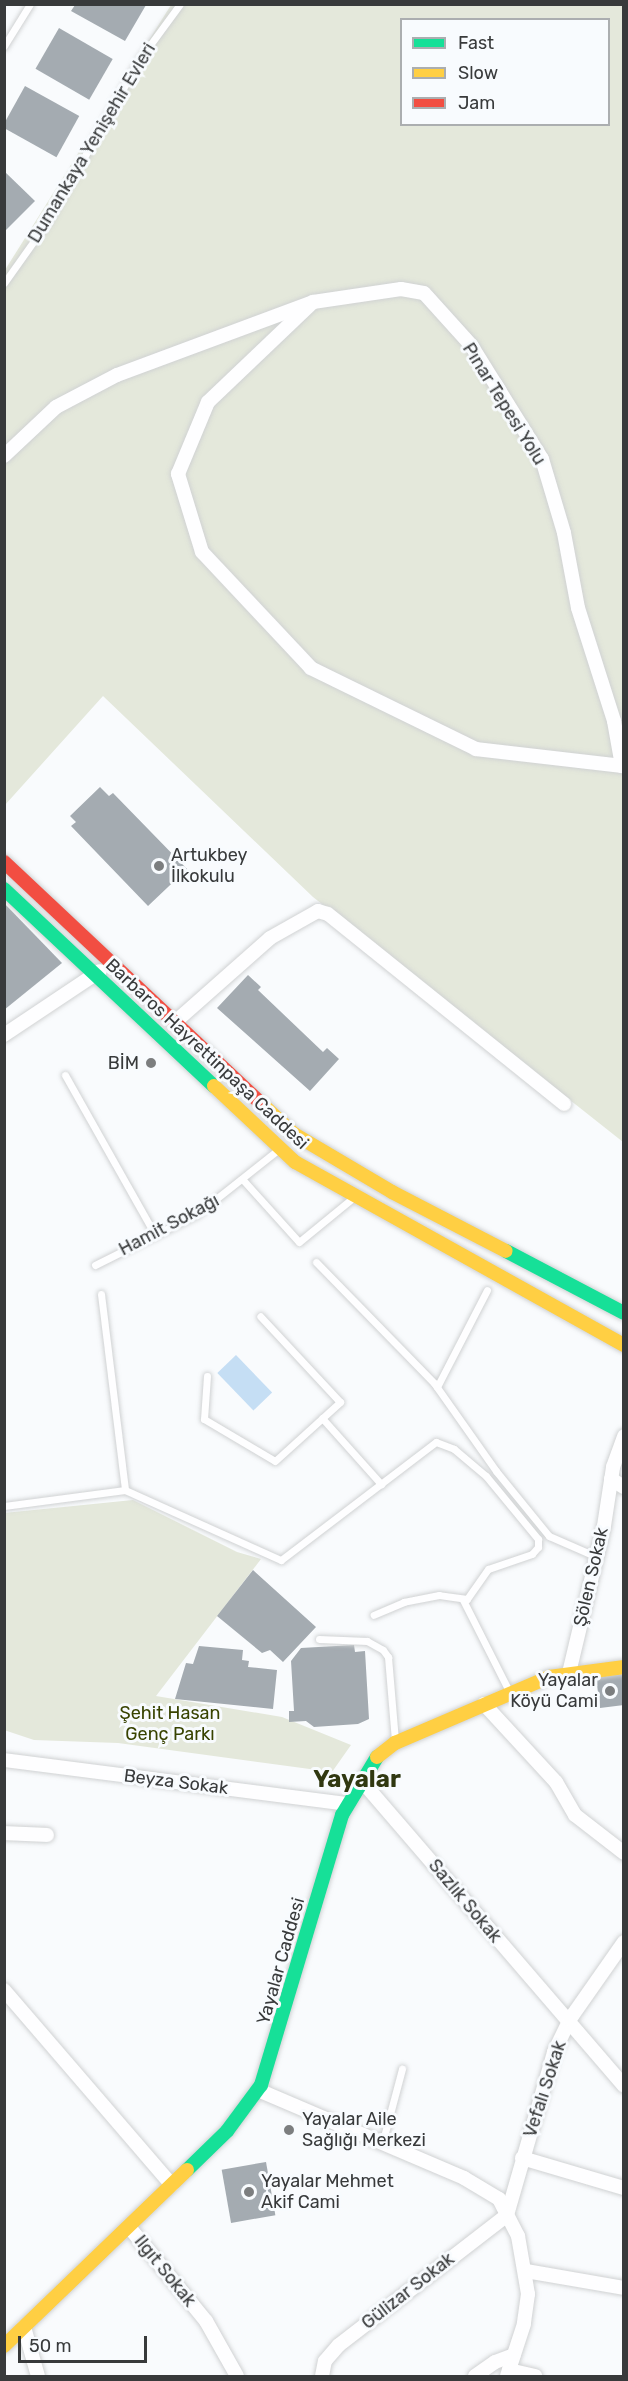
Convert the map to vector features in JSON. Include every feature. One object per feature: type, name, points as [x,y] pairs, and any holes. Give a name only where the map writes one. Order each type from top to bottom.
[{"type":"street","name":"Pınar Tepesi Yolu","points":[[4,456],[56,407],[117,375],[313,303],[401,289],[424,293],[471,345],[542,459],[564,533],[578,608],[614,721],[622,766],[476,749],[311,668],[202,552],[178,474],[208,402],[313,303]]},
{"type":"street","name":"Barbaros Hayrettinpaşa Caddesi","points":[[4,862],[109,963],[294,1134],[392,1192],[624,1313]]},
{"type":"street","name":"Barbaros Hayrettinpaşa Caddesi","points":[[4,889],[279,1149],[354,1197],[624,1345]]},
{"type":"street","points":[[174,1023],[270,938],[318,911],[328,914],[564,1104]]},
{"type":"street","points":[[4,1035],[95,975],[109,963]]},
{"type":"street","name":"Şölen Sokak","points":[[569,1673],[597,1557],[611,1479],[624,1436]]},
{"type":"street","points":[[611,1479],[624,1487]]},
{"type":"street","name":"Yayalar Caddesi","points":[[4,2346],[227,2131],[258,2090],[279,2032],[347,1804],[374,1760],[395,1743],[510,1692],[569,1673],[624,1667]]},
{"type":"street","points":[[484,1704],[556,1782],[575,1815],[624,1853]]},
{"type":"street","name":"Beyza Sokak","points":[[4,1760],[347,1804]]},
{"type":"street","name":"Sazlık Sokak","points":[[361,1779],[624,2086]]},
{"type":"street","points":[[4,1833],[47,1835]]},
{"type":"street","name":"Vefalı Sokak","points":[[507,2215],[554,2052],[568,2023],[624,1942]]},
{"type":"street","points":[[4,1990],[172,2185]]},
{"type":"street","points":[[258,2090],[486,2189],[499,2199],[518,2236],[526,2271],[525,2314],[508,2373],[535,2376]]},
{"type":"street","points":[[522,2158],[624,2188]]},
{"type":"street","name":"Gülizar Sokak","points":[[322,2376],[325,2361],[339,2345],[507,2215]]},
{"type":"street","name":"Ilgıt Sokak","points":[[129,2227],[206,2321],[237,2376]]},
{"type":"street","points":[[526,2271],[624,2288]]},
{"type":"street","points":[[24,2327],[38,2376]]},
{"type":"street","points":[[475,2376],[495,2362],[514,2355]]},
{"type":"lane","points":[[4,46],[30,4]]},
{"type":"lane","name":"Dumankaya Yenişehir Evleri","points":[[4,283],[54,211],[139,60],[180,4]]},
{"type":"lane","points":[[65,1075],[155,1235]]},
{"type":"lane","name":"Hamit Sokağı","points":[[95,1265],[197,1214],[244,1181],[294,1134]]},
{"type":"lane","points":[[244,1181],[299,1242],[354,1197]]},
{"type":"lane","points":[[316,1262],[437,1387],[496,1471],[549,1536],[597,1557]]},
{"type":"lane","points":[[437,1387],[487,1290]]},
{"type":"lane","points":[[101,1294],[125,1490]]},
{"type":"lane","points":[[207,1376],[204,1419],[275,1461],[340,1402],[260,1316]]},
{"type":"lane","points":[[322,1418],[381,1484]]},
{"type":"lane","points":[[4,1506],[125,1490],[281,1560],[436,1442],[454,1449],[477,1467],[538,1539],[532,1554],[488,1569],[472,1595],[463,1600],[439,1595],[404,1602],[374,1615]]},
{"type":"lane","points":[[463,1600],[510,1692]]},
{"type":"lane","points":[[320,1639],[367,1641],[383,1650],[388,1657],[395,1743]]},
{"type":"lane","points":[[382,2144],[402,2069]]},
{"type":"green space","points":[[171,5],[623,5],[623,1142],[313,897],[103,696],[5,805],[5,270]]},
{"type":"green space","name":"Şehit Hasan Genç Parkı","points":[[133,1500],[237,1552],[261,1559],[156,1696],[282,1717],[351,1745],[332,1772],[118,1743],[34,1740],[4,1730],[4,1513]]},
{"type":"water","points":[[236,1355],[272,1392],[253,1410],[217,1373]]},
{"type":"building","points":[[75,5],[146,5],[125,41],[71,11]]},
{"type":"building","points":[[59,28],[113,59],[89,100],[36,69]]},
{"type":"building","points":[[25,86],[79,116],[56,157],[4,128],[4,124]]},
{"type":"building","points":[[4,171],[35,201],[4,232]]},
{"type":"building","points":[[100,787],[109,796],[113,793],[187,869],[148,906],[71,826],[76,822],[70,816]]},
{"type":"building","points":[[4,903],[62,963],[4,1010]]},
{"type":"building","points":[[248,975],[261,987],[258,990],[323,1052],[327,1048],[339,1059],[310,1091],[217,1008]]},
{"type":"building","points":[[253,1570],[316,1627],[283,1662],[270,1650],[262,1653],[217,1616]]},
{"type":"building","points":[[354,1645],[355,1652],[365,1651],[369,1719],[358,1724],[314,1727],[306,1721],[289,1722],[289,1711],[294,1711],[291,1661],[301,1648]]},
{"type":"building","points":[[199,1646],[243,1650],[242,1660],[249,1661],[248,1667],[277,1670],[273,1709],[175,1699],[186,1663],[193,1664]]},
{"type":"building","name":"Yayalar Köyü Cami","points":[[624,1674],[624,1705],[600,1708],[596,1677]]},
{"type":"building","name":"Yayalar Mehmet Akif Cami","points":[[266,2162],[275,2215],[231,2223],[222,2170]]},
{"type":"traffic: fast","points":[[4,889],[214,1086]]},
{"type":"traffic: fast","points":[[506,1251],[624,1313]]},
{"type":"traffic: fast","points":[[187,2170],[227,2131],[261,2085],[342,1815],[377,1757]]},
{"type":"traffic: slow","points":[[214,1086],[295,1162],[624,1345]]},
{"type":"traffic: slow","points":[[262,1104],[294,1134],[392,1192],[506,1251]]},
{"type":"traffic: slow","points":[[377,1757],[395,1743],[549,1677],[624,1667]]},
{"type":"traffic: slow","points":[[4,2346],[187,2170]]},
{"type":"traffic: jam","points":[[4,862],[262,1104]]},
{"type":"place","name":"Artukbey İlkokulu","points":[[159,866]]},
{"type":"place","name":"BİM","points":[[151,1063]]},
{"type":"place","name":"Yayalar Köyü Cami","points":[[610,1691]]},
{"type":"place","name":"Yayalar Aile Sağlığı Merkezi","points":[[289,2130]]},
{"type":"place","name":"Yayalar Mehmet Akif Cami","points":[[249,2192]]},
{"type":"district","name":"Yayalar","points":[[357,1780]]}]
